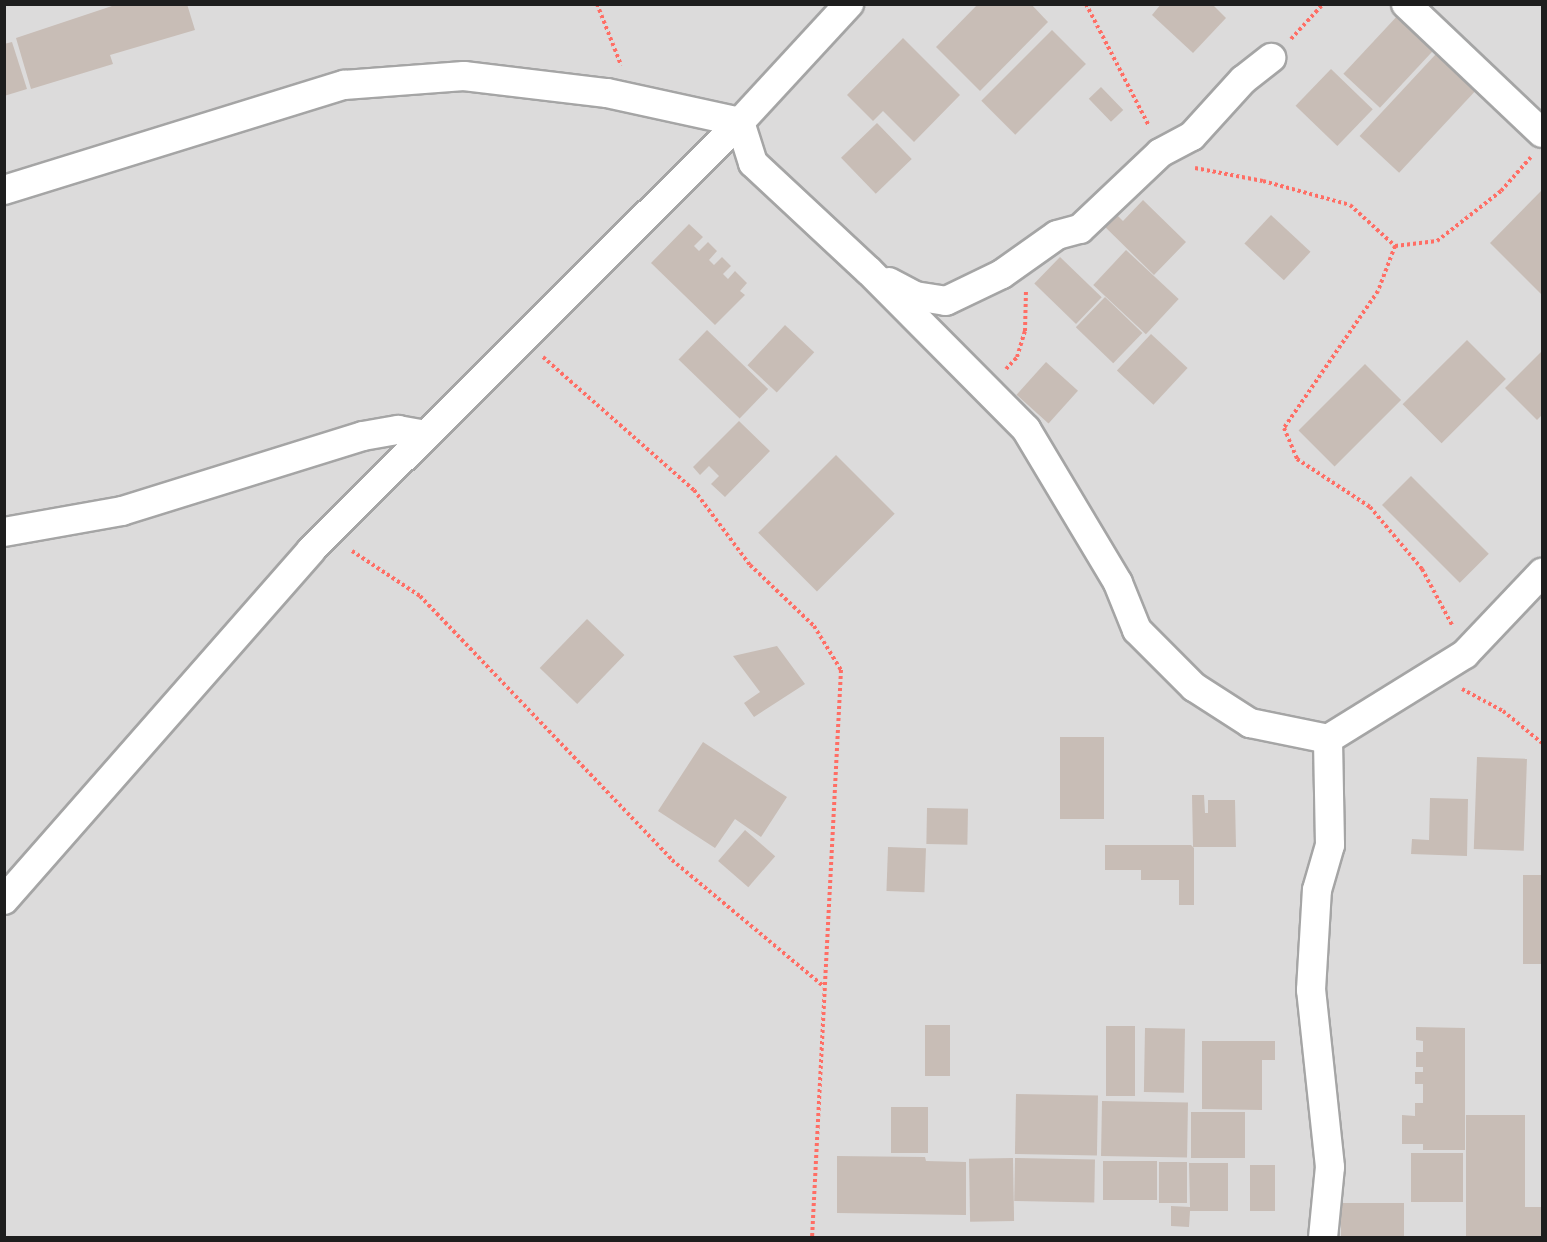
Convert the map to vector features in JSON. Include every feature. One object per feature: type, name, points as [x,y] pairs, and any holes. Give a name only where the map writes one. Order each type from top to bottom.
[{"type":"street","points":[[4,900],[326,534],[740,122],[849,4]]},
{"type":"street","points":[[1406,4],[1539,143]]},
{"type":"street","points":[[869,272],[915,296],[946,301],[1002,274],[1057,235],[1080,229],[1160,153],[1192,136],[1243,80],[1271,58]]},
{"type":"street","points":[[4,190],[344,85],[464,76],[634,99],[740,122]]},
{"type":"street","points":[[740,122],[753,163],[869,272],[1026,429],[1118,583],[1137,630],[1194,687],[1250,723],[1328,739],[1465,654],[1542,573]]},
{"type":"street","points":[[4,532],[122,511],[363,436],[398,430],[425,435]]},
{"type":"street","points":[[1323,1238],[1330,1167],[1311,990],[1317,890],[1330,845],[1328,739]]},
{"type":"path","points":[[597,4],[634,99]]},
{"type":"path","points":[[1271,58],[1323,4]]},
{"type":"path","points":[[1465,654],[1422,569],[1370,507],[1297,459],[1284,428],[1378,291],[1395,246],[1437,241],[1500,191],[1539,143]]},
{"type":"path","points":[[1003,373],[1017,357],[1025,331],[1027,287]]},
{"type":"path","points":[[522,338],[694,490],[750,565],[814,626],[841,670],[823,986],[812,1238]]},
{"type":"path","points":[[326,534],[420,596],[672,860],[823,986]]},
{"type":"path","points":[[1433,673],[1503,711],[1542,743]]},
{"type":"shaded area","points":[[5,5],[1542,5],[1542,1238],[5,1238]]},
{"type":"building","points":[[118,4],[187,4],[195,30],[110,55],[113,64],[31,89],[16,38]]},
{"type":"building","points":[[978,4],[1031,4],[1048,22],[980,91],[936,47]]},
{"type":"building","points":[[1161,4],[1212,4],[1226,18],[1193,53],[1152,15]]},
{"type":"building","points":[[1400,13],[1437,47],[1380,108],[1343,74]]},
{"type":"building","points":[[1052,30],[1086,64],[1015,135],[981,101]]},
{"type":"building","points":[[903,38],[960,95],[914,142],[883,111],[873,121],[847,95]]},
{"type":"building","points":[[12,42],[27,89],[4,96],[4,44]]},
{"type":"building","points":[[1436,54],[1475,91],[1399,173],[1360,136]]},
{"type":"building","points":[[1331,69],[1373,109],[1337,146],[1296,106]]},
{"type":"building","points":[[1101,87],[1123,110],[1111,122],[1089,99]]},
{"type":"building","points":[[877,123],[912,159],[876,194],[841,158]]},
{"type":"building","points":[[1542,190],[1542,295],[1490,243]]},
{"type":"building","points":[[1143,200],[1186,242],[1154,275],[1100,222],[1112,210],[1123,221]]},
{"type":"building","points":[[1271,215],[1310,252],[1284,280],[1244,244]]},
{"type":"building","points":[[689,224],[703,237],[694,246],[699,251],[708,242],[717,251],[709,260],[714,265],[722,257],[731,266],[723,274],[728,279],[735,271],[747,283],[740,291],[745,295],[715,325],[651,263]]},
{"type":"building","points":[[1126,250],[1179,299],[1146,334],[1093,285]]},
{"type":"building","points":[[1060,257],[1102,297],[1076,324],[1034,284]]},
{"type":"building","points":[[1105,297],[1142,333],[1113,363],[1076,327]]},
{"type":"building","points":[[785,325],[814,352],[777,393],[747,365]]},
{"type":"building","points":[[707,330],[768,389],[740,419],[679,359]]},
{"type":"building","points":[[1151,334],[1188,368],[1153,405],[1117,371]]},
{"type":"building","points":[[1467,340],[1506,379],[1442,443],[1403,404]]},
{"type":"building","points":[[1542,351],[1542,415],[1537,420],[1505,388]]},
{"type":"building","points":[[1046,362],[1078,391],[1049,423],[1017,395]]},
{"type":"building","points":[[1365,364],[1401,400],[1335,467],[1299,430]]},
{"type":"building","points":[[739,421],[770,451],[725,497],[711,484],[719,476],[709,466],[700,475],[693,467]]},
{"type":"building","points":[[836,455],[895,514],[817,591],[758,533]]},
{"type":"building","points":[[1411,476],[1489,554],[1460,583],[1382,505]]},
{"type":"building","points":[[587,619],[624,655],[577,704],[540,668]]},
{"type":"building","points":[[777,646],[805,684],[754,717],[744,703],[760,692],[733,656]]},
{"type":"building","points":[[1060,737],[1104,737],[1104,819],[1060,819]]},
{"type":"building","points":[[703,742],[787,797],[761,837],[735,819],[715,848],[658,811]]},
{"type":"building","points":[[1477,757],[1527,759],[1524,851],[1474,849]]},
{"type":"building","points":[[1192,795],[1204,795],[1205,813],[1208,813],[1208,800],[1235,800],[1236,847],[1193,847]]},
{"type":"building","points":[[1430,798],[1468,799],[1467,856],[1411,854],[1412,839],[1429,840]]},
{"type":"building","points":[[927,808],[968,809],[967,845],[926,844]]},
{"type":"building","points":[[745,830],[775,856],[748,887],[718,861]]},
{"type":"building","points":[[1105,845],[1191,845],[1194,848],[1194,905],[1179,905],[1179,880],[1141,880],[1141,870],[1105,870]]},
{"type":"building","points":[[888,847],[926,848],[924,892],[886,891]]},
{"type":"building","points":[[1523,875],[1542,875],[1542,964],[1523,964]]},
{"type":"building","points":[[925,1025],[950,1025],[950,1076],[925,1076]]},
{"type":"building","points":[[1106,1026],[1135,1026],[1135,1096],[1106,1096]]},
{"type":"building","points":[[1416,1027],[1465,1028],[1465,1150],[1423,1150],[1423,1144],[1402,1144],[1402,1115],[1415,1116],[1415,1103],[1423,1103],[1423,1084],[1415,1084],[1415,1072],[1423,1072],[1423,1067],[1416,1067],[1416,1052],[1423,1052],[1423,1041],[1416,1040]]},
{"type":"building","points":[[1145,1028],[1185,1029],[1184,1093],[1144,1092]]},
{"type":"building","points":[[1202,1041],[1275,1041],[1275,1060],[1262,1060],[1262,1110],[1202,1109]]},
{"type":"building","points":[[1016,1094],[1098,1095],[1097,1155],[1015,1154]]},
{"type":"building","points":[[1102,1101],[1188,1103],[1187,1157],[1101,1156]]},
{"type":"building","points":[[891,1107],[928,1107],[928,1153],[891,1153]]},
{"type":"building","points":[[1191,1112],[1245,1112],[1245,1158],[1191,1158]]},
{"type":"building","points":[[1466,1115],[1525,1115],[1525,1238],[1466,1238]]},
{"type":"building","points":[[1411,1153],[1463,1153],[1463,1202],[1411,1202]]},
{"type":"building","points":[[837,1156],[925,1157],[926,1161],[966,1162],[966,1215],[837,1213]]},
{"type":"building","points":[[1013,1158],[1014,1221],[970,1222],[969,1159]]},
{"type":"building","points":[[1015,1158],[1095,1159],[1094,1202],[1014,1201]]},
{"type":"building","points":[[1103,1161],[1157,1161],[1157,1200],[1103,1200]]},
{"type":"building","points":[[1159,1162],[1187,1162],[1187,1203],[1159,1203]]},
{"type":"building","points":[[1189,1163],[1228,1163],[1228,1211],[1190,1211],[1189,1227],[1171,1226],[1171,1206],[1190,1207]]},
{"type":"building","points":[[1250,1165],[1275,1165],[1275,1211],[1250,1211]]},
{"type":"building","points":[[1341,1203],[1404,1203],[1404,1238],[1341,1238]]},
{"type":"building","points":[[1524,1207],[1542,1207],[1542,1238],[1524,1238]]}]
